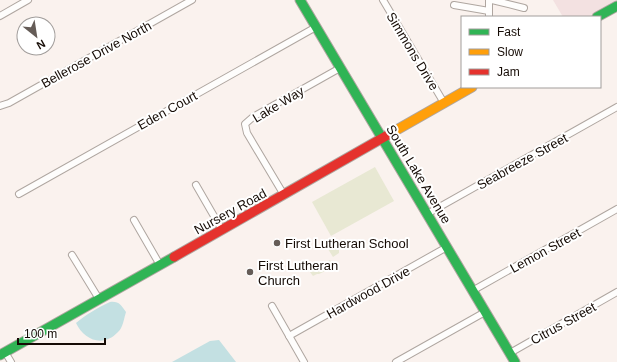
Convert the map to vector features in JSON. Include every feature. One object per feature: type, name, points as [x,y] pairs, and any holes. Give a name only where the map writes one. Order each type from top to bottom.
[{"type":"street","points":[[0,16],[28,0]]},
{"type":"street","name":"Bellerose Drive North","points":[[0,106],[9,103],[192,0]]},
{"type":"street","name":"South Lake Avenue","points":[[300,0],[515,362]]},
{"type":"street","name":"Simmons Drive","points":[[383,0],[444,103]]},
{"type":"street","points":[[454,5],[489,14],[491,0],[524,8]]},
{"type":"street","points":[[599,16],[617,6]]},
{"type":"street","name":"Eden Court","points":[[19,194],[316,26]]},
{"type":"street","name":"Lake Way","points":[[284,195],[247,133],[245,124],[254,117],[340,68]]},
{"type":"street","name":"Nursery Road","points":[[3,354],[470,88]]},
{"type":"street","name":"Seabreeze Street","points":[[427,214],[617,107]]},
{"type":"street","points":[[196,185],[222,230]]},
{"type":"street","name":"Lemon Street","points":[[472,290],[617,209]]},
{"type":"street","points":[[134,220],[160,265]]},
{"type":"street","name":"Hardwood Drive","points":[[289,336],[447,247]]},
{"type":"street","points":[[72,255],[99,299]]},
{"type":"street","name":"Citrus Street","points":[[510,353],[617,292]]},
{"type":"street","points":[[272,306],[304,362]]},
{"type":"street","points":[[396,362],[485,312]]},
{"type":"street","points":[[3,354],[11,362]]},
{"type":"shaded area","points":[[553,0],[617,0],[617,2],[592,16],[562,16]]},
{"type":"green space","points":[[375,167],[394,201],[331,236],[312,202]]},
{"type":"green space","points":[[334,240],[339,249],[339,253],[333,257],[328,249]]},
{"type":"green space","points":[[330,260],[334,267],[313,276],[310,272],[311,271]]},
{"type":"water","points":[[110,302],[120,304],[126,312],[121,328],[112,337],[106,340],[100,341],[89,338],[79,329],[76,323],[92,311]]},
{"type":"water","points":[[219,340],[236,362],[172,362],[210,341]]},
{"type":"traffic: fast","points":[[300,0],[515,362]]},
{"type":"traffic: fast","points":[[599,16],[617,6]]},
{"type":"traffic: fast","points":[[0,355],[174,257]]},
{"type":"traffic: slow","points":[[393,132],[470,88]]},
{"type":"traffic: jam","points":[[174,257],[393,132]]},
{"type":"place","name":"First Lutheran School","points":[[277,243]]},
{"type":"place","name":"First Lutheran Church","points":[[250,272]]}]
